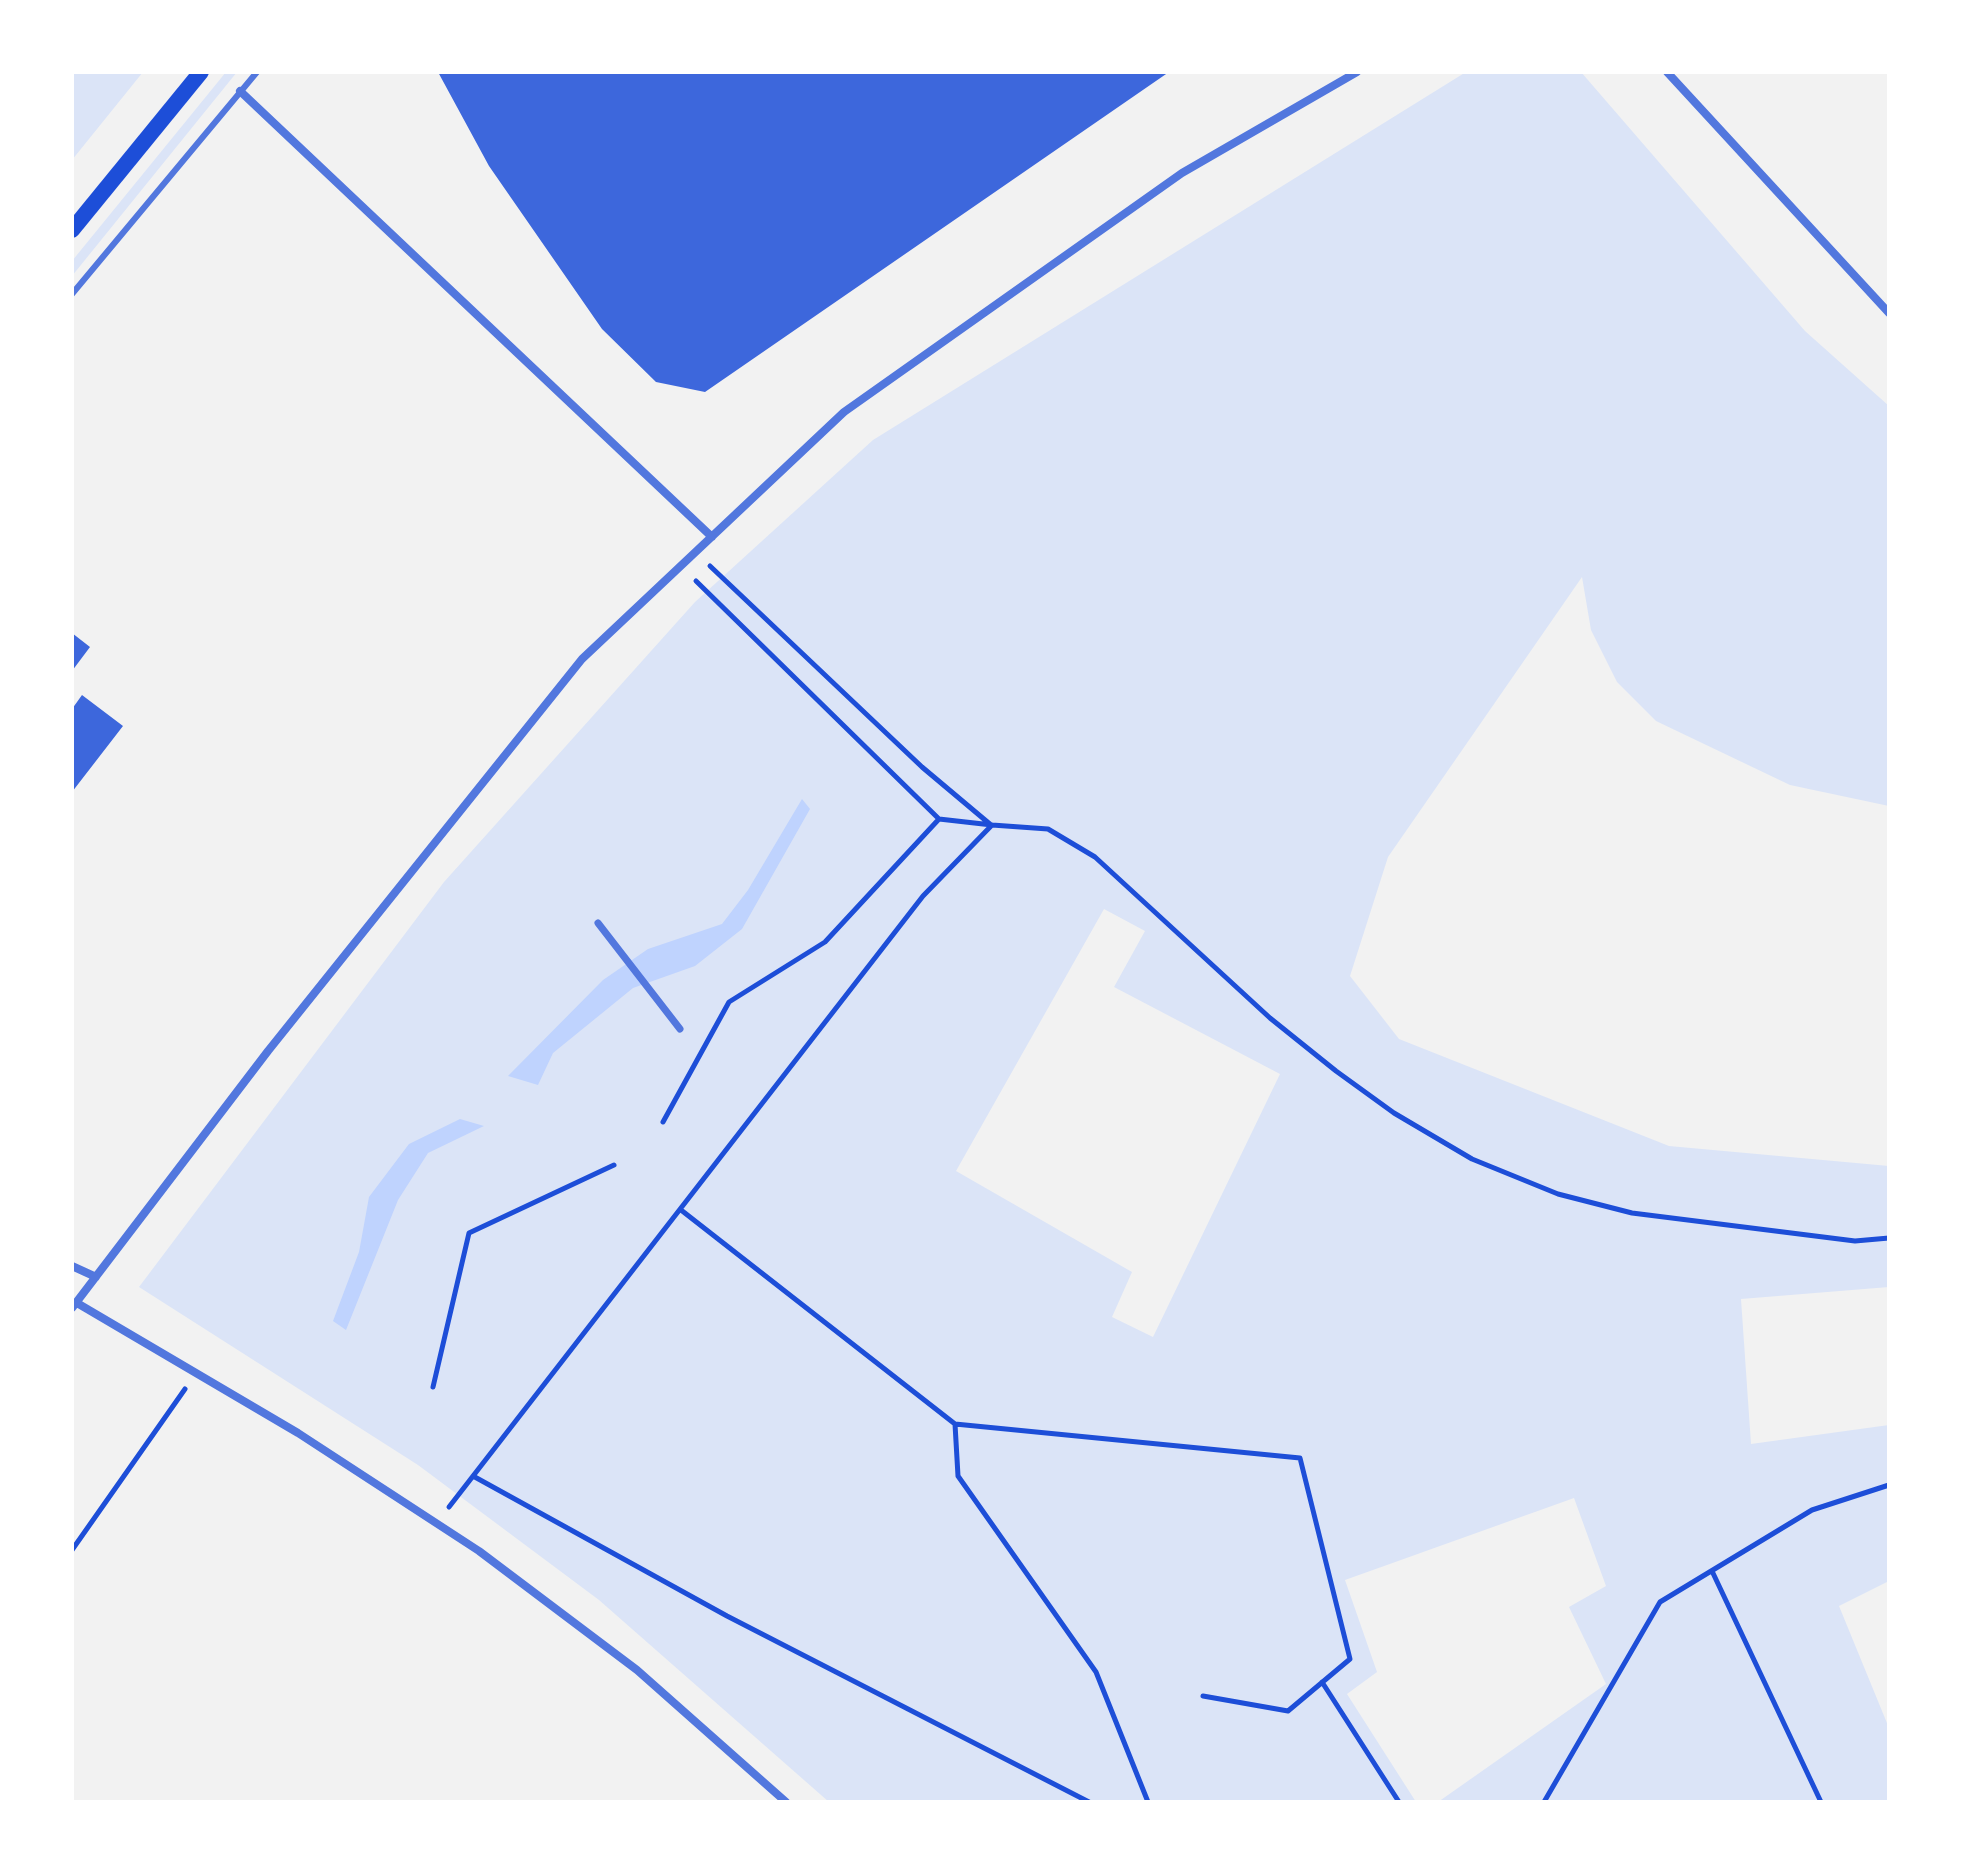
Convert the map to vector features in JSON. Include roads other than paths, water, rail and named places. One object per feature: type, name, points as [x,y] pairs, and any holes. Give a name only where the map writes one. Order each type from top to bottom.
[{"type":"main road","points":[[72,230],[201,72]]},
{"type":"street","points":[[786,1802],[637,1670],[479,1551],[197,1372],[74,1306],[268,1051],[582,659],[844,412],[1182,173],[1357,72]]},
{"type":"street","points":[[1667,72],[1889,313]]},
{"type":"street","points":[[240,91],[712,537]]},
{"type":"street","points":[[598,923],[680,1029]]},
{"type":"street","points":[[72,1266],[96,1277]]},
{"type":"lane","points":[[72,294],[257,72]]},
{"type":"water","points":[[802,799],[810,809],[742,929],[695,966],[633,988],[553,1053],[538,1085],[508,1076],[603,980],[648,949],[722,924],[748,890]]},
{"type":"water","points":[[460,1119],[484,1126],[428,1153],[398,1200],[346,1330],[333,1321],[359,1252],[369,1197],[409,1144]]}]
